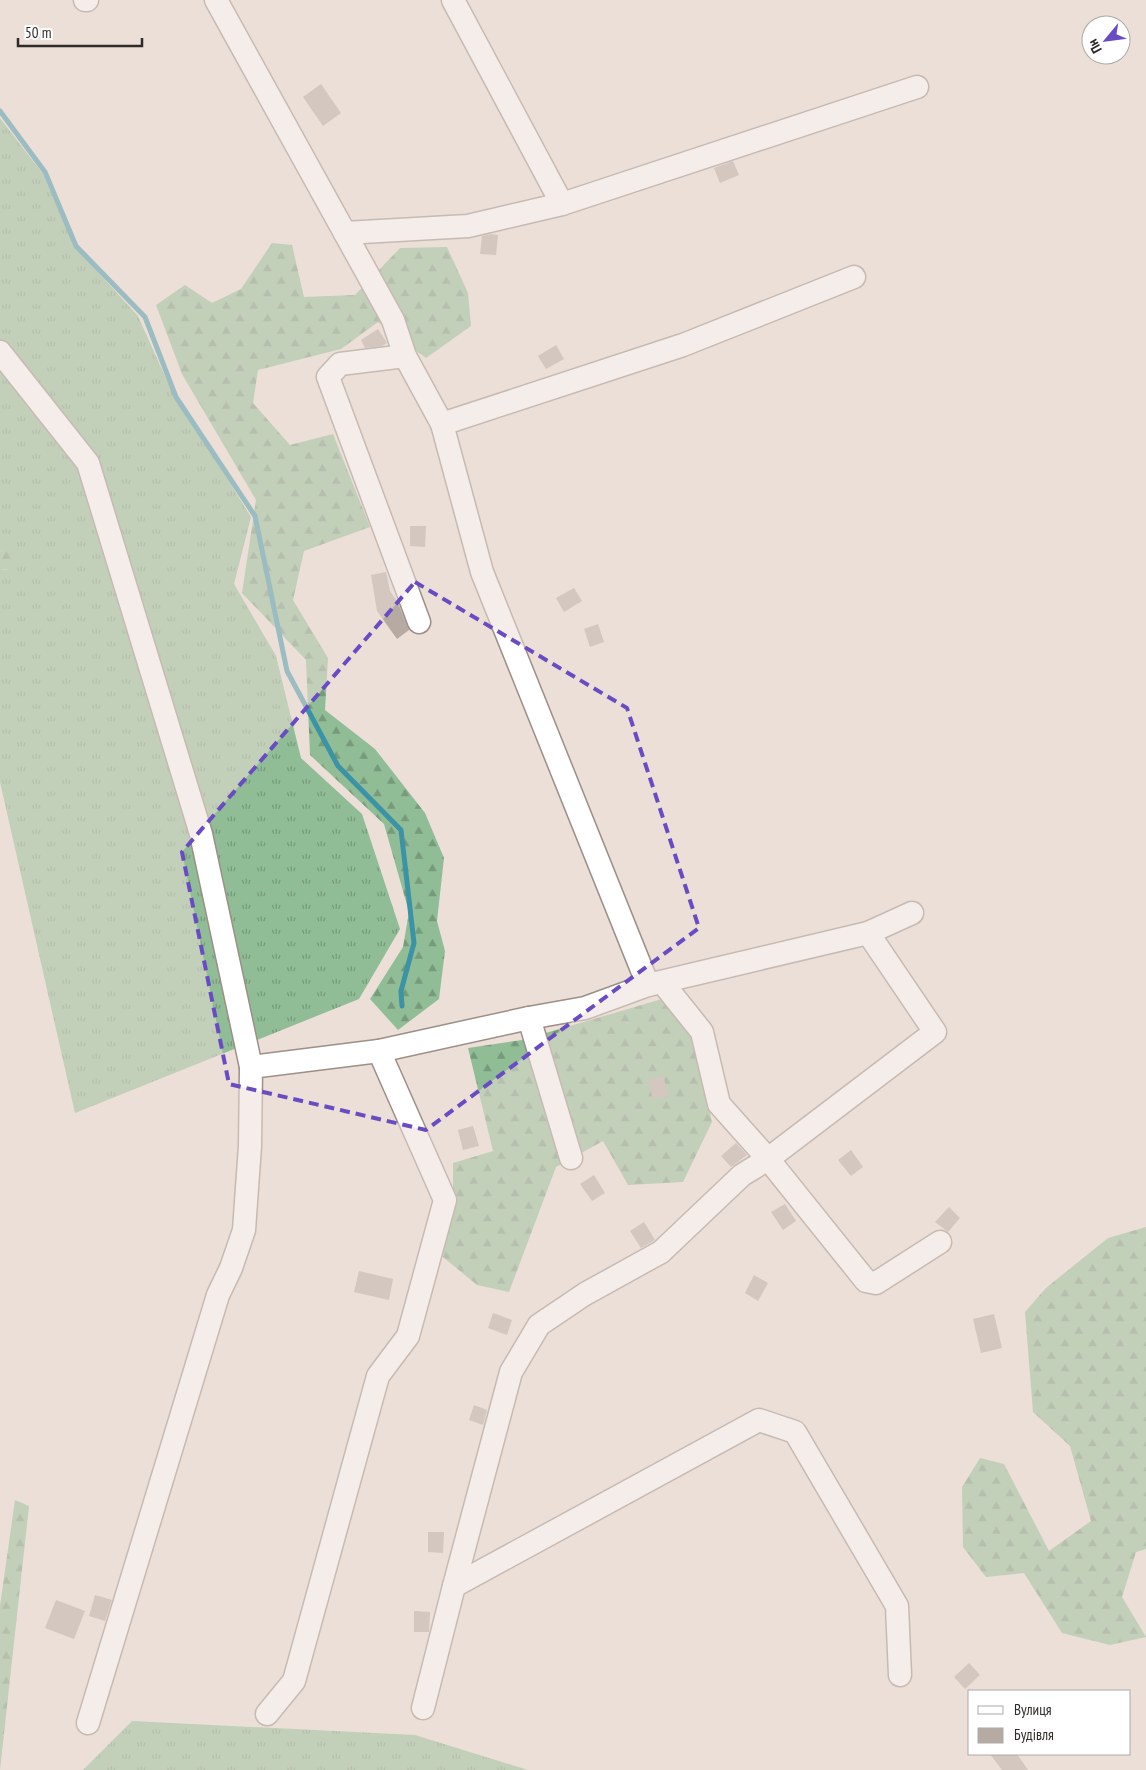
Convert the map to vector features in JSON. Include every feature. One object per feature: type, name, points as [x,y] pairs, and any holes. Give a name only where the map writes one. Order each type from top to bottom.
[{"type":"street","points":[[216,0],[394,320],[405,356],[442,424],[482,572],[655,983],[702,1032],[719,1104],[768,1159],[866,1281],[876,1283],[940,1242]]},
{"type":"street","points":[[453,0],[562,204]]},
{"type":"street","points":[[345,233],[468,226],[562,204],[917,87]]},
{"type":"street","points":[[442,424],[683,345],[854,277]]},
{"type":"street","points":[[0,352],[88,463],[200,834],[251,1067],[250,1146],[244,1230],[231,1268],[218,1295],[88,1723]]},
{"type":"street","points":[[405,356],[340,364],[328,377],[419,622]]},
{"type":"street","points":[[251,1067],[380,1052],[529,1018],[584,1008],[655,983],[868,933],[912,913]]},
{"type":"street","points":[[424,1708],[454,1586],[511,1372],[539,1325],[585,1294],[661,1252],[742,1175],[768,1159],[935,1032],[868,933]]},
{"type":"street","points":[[529,1018],[571,1158]]},
{"type":"street","points":[[267,1714],[294,1681],[378,1376],[408,1336],[445,1200],[380,1052]]},
{"type":"street","points":[[454,1586],[759,1420],[795,1432],[897,1606],[900,1675]]},
{"type":"highlighted area","points":[[415,582],[627,708],[699,928],[426,1130],[229,1084],[182,852]]},
{"type":"green space","points":[[0,118],[43,174],[74,246],[138,316],[168,383],[251,517],[234,584],[276,656],[301,758],[362,814],[400,929],[359,999],[75,1113],[0,782],[0,569],[7,570],[4,552],[0,550]]},
{"type":"green space","points":[[272,243],[292,245],[304,297],[355,295],[400,248],[447,247],[468,293],[471,326],[426,358],[378,322],[341,349],[258,370],[253,403],[290,445],[333,434],[370,527],[304,551],[293,600],[328,658],[325,710],[375,749],[425,813],[444,858],[437,921],[445,951],[439,999],[398,1030],[370,999],[403,947],[409,912],[384,824],[310,755],[306,660],[242,593],[256,500],[182,374],[156,305],[185,285],[212,303],[241,289]]},
{"type":"green space","points":[[13,549],[20,557],[10,568],[0,569],[0,550],[4,552]]},
{"type":"green space","points":[[662,999],[695,1042],[712,1122],[683,1182],[628,1185],[603,1141],[556,1167],[509,1292],[477,1285],[437,1252],[453,1186],[453,1163],[493,1151],[468,1048],[522,1040]]},
{"type":"green space","points":[[1146,1227],[1146,1549],[1136,1552],[1122,1597],[1146,1637],[1110,1645],[1062,1633],[1024,1573],[986,1577],[963,1547],[962,1487],[980,1458],[1004,1464],[1049,1551],[1091,1521],[1070,1446],[1033,1412],[1025,1312],[1046,1288],[1108,1238]]},
{"type":"green space","points":[[15,1500],[29,1506],[0,1770],[0,1606]]},
{"type":"green space","points":[[132,1721],[415,1735],[528,1770],[83,1770]]},
{"type":"building","points":[[321,84],[341,113],[323,126],[303,97]]},
{"type":"building","points":[[733,161],[739,175],[720,183],[714,168]]},
{"type":"building","points":[[498,235],[496,255],[480,254],[482,236]]},
{"type":"building","points":[[378,329],[387,343],[382,346],[365,348],[361,340]]},
{"type":"building","points":[[556,345],[564,359],[546,369],[538,356]]},
{"type":"building","points":[[410,526],[426,526],[425,547],[410,546]]},
{"type":"building","points":[[386,572],[390,591],[398,603],[409,630],[397,639],[377,611],[371,575]]},
{"type":"building","points":[[574,588],[582,601],[564,612],[556,598]]},
{"type":"building","points":[[598,624],[604,642],[590,647],[584,629]]},
{"type":"building","points":[[663,1076],[669,1096],[653,1099],[648,1080]]},
{"type":"building","points":[[473,1126],[479,1146],[463,1150],[458,1130]]},
{"type":"building","points":[[736,1143],[747,1155],[731,1167],[721,1156]]},
{"type":"building","points":[[851,1150],[863,1167],[851,1176],[838,1160]]},
{"type":"building","points":[[594,1175],[605,1193],[592,1201],[580,1184]]},
{"type":"building","points":[[785,1204],[796,1221],[783,1230],[771,1212]]},
{"type":"building","points":[[949,1207],[960,1218],[948,1232],[935,1222]]},
{"type":"building","points":[[644,1222],[655,1240],[641,1248],[630,1231]]},
{"type":"building","points":[[359,1271],[393,1279],[389,1300],[354,1292]]},
{"type":"building","points":[[754,1275],[768,1283],[758,1301],[745,1293]]},
{"type":"building","points":[[493,1313],[512,1320],[507,1335],[488,1328]]},
{"type":"building","points":[[994,1314],[1002,1348],[981,1353],[973,1319]]},
{"type":"building","points":[[474,1405],[487,1410],[483,1425],[469,1420]]},
{"type":"building","points":[[428,1532],[444,1532],[443,1553],[428,1552]]},
{"type":"building","points":[[95,1595],[112,1600],[105,1621],[89,1616]]},
{"type":"building","points":[[56,1600],[85,1611],[74,1639],[45,1628]]},
{"type":"building","points":[[414,1611],[430,1612],[429,1632],[414,1632]]},
{"type":"building","points":[[969,1663],[980,1675],[965,1689],[954,1677]]},
{"type":"building","points":[[991,1755],[1018,1755],[1028,1770],[1002,1770]]},
{"type":"waterway","points":[[0,111],[45,172],[76,246],[145,317],[176,397],[255,516],[287,671],[338,766],[401,830],[414,943],[401,991],[402,1006]]}]
